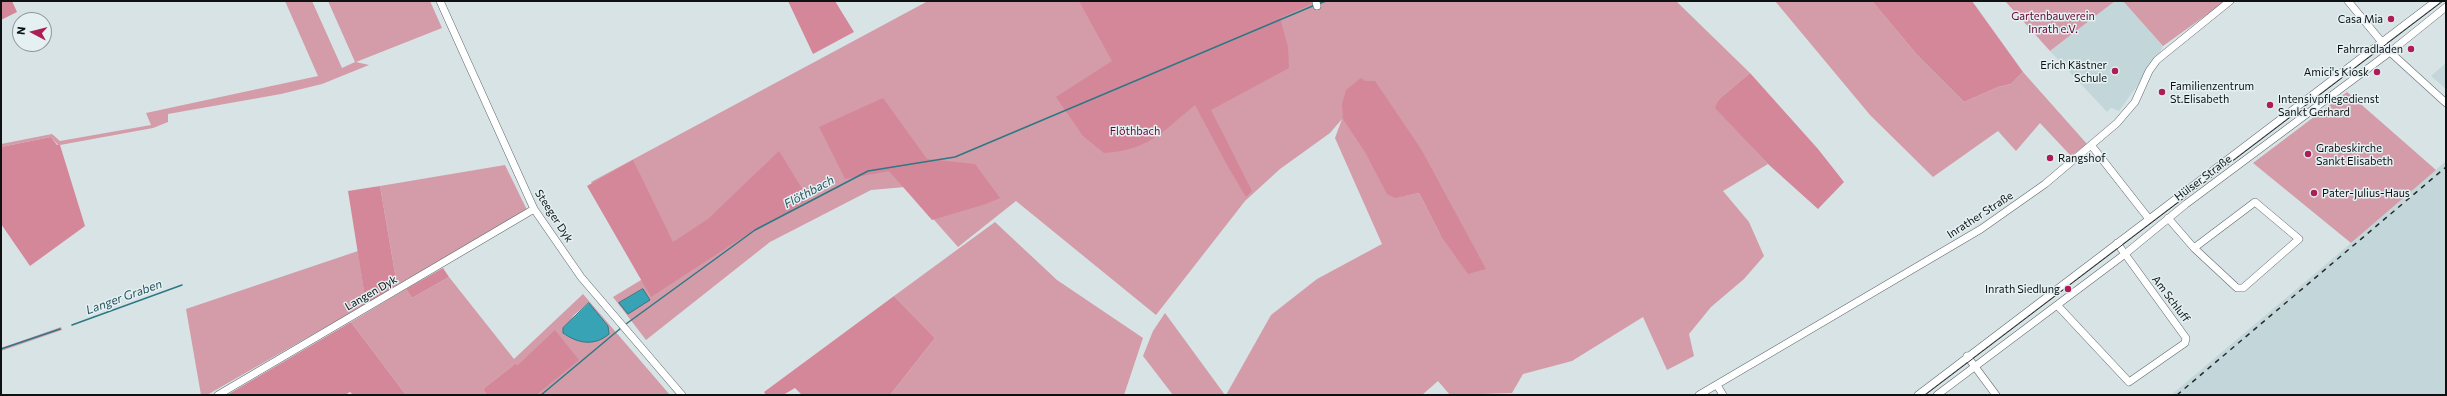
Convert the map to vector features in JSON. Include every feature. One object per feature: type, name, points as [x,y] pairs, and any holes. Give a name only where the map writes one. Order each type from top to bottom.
[{"type":"street","name":"Steeger Dyk","points":[[440,1],[534,209],[582,277],[682,395]]},
{"type":"street","name":"Inrather Straße","points":[[1699,395],[1981,229],[2045,184],[2117,123],[2135,102],[2149,71],[2157,60],[2230,1]]},
{"type":"street","points":[[2348,1],[2390,52],[2446,103]]},
{"type":"street","name":"Hülser Straße","points":[[1918,395],[1967,356],[2436,1]]},
{"type":"street","name":"Hülser Straße","points":[[1937,395],[2125,254],[2168,218],[2390,52],[2446,7]]},
{"type":"street","points":[[2091,145],[2149,219]]},
{"type":"street","points":[[2168,218],[2194,248],[2237,288],[2243,288],[2299,239],[2255,202],[2194,248]]},
{"type":"street","name":"Langen Dyk","points":[[218,395],[534,209]]},
{"type":"street","name":"Am Schluff","points":[[2057,305],[2129,382],[2185,343],[2186,338],[2117,243]]},
{"type":"street","points":[[1967,356],[1996,395]]},
{"type":"street","points":[[1717,385],[1723,395]]},
{"type":"shaded area","points":[[2115,1],[2123,1],[2163,46],[2158,57],[2119,111],[2111,108],[2107,112],[2050,51]]},
{"type":"shaded area","points":[[2446,63],[2446,89],[2431,76]]},
{"type":"shaded area","points":[[2446,161],[2446,395],[2171,395],[2351,243]]},
{"type":"green space","points":[[1,1],[12,1],[17,12],[12,12],[12,14],[1,20]]},
{"type":"green space","points":[[285,1],[312,1],[342,68],[355,62],[328,1],[430,1],[442,28],[356,62],[369,65],[322,84],[281,94],[168,114],[168,122],[153,128],[60,145],[58,145],[51,137],[1,147],[1,144],[52,134],[60,141],[151,125],[146,113],[318,76]]},
{"type":"green space","points":[[788,1],[835,1],[854,32],[813,54]]},
{"type":"green space","points":[[928,1],[1676,1],[1750,73],[1719,99],[1716,108],[1768,164],[1723,191],[1749,222],[1764,256],[1744,279],[1711,307],[1689,334],[1694,356],[1667,370],[1643,317],[1572,361],[1523,374],[1512,393],[1450,395],[1438,381],[1422,395],[1226,395],[1271,315],[1317,279],[1382,244],[1335,138],[1342,119],[1330,133],[1280,169],[1245,201],[1156,315],[1016,201],[958,247],[905,187],[871,190],[770,242],[646,340],[613,297],[646,277],[591,182]],"holes":[[[1430,184],[1441,236],[1419,193],[1404,196]]]},
{"type":"green space","points":[[1079,1],[1311,1],[1312,4],[1280,18],[1288,47],[1289,68],[1211,110],[1252,191],[1246,197],[1195,105],[1154,138],[1133,148],[1104,153],[1083,136],[1056,97],[1112,61]]},
{"type":"green space","points":[[1775,1],[1872,1],[1918,56],[1964,102],[1998,87],[2011,84],[2023,72],[2087,144],[2071,156],[2040,123],[2016,151],[1998,131],[1933,177],[1870,115]]},
{"type":"green space","points":[[1872,1],[1972,1],[2023,72],[2011,84],[1998,87],[1964,102],[1918,56]]},
{"type":"green space","name":"Gartenbauverein Inrath e.V.","points":[[2005,1],[2115,1],[2050,51]]},
{"type":"green space","name":"Gartenbauverein Inrath e.V.","points":[[2123,1],[2222,1],[2223,3],[2163,46]]},
{"type":"green space","points":[[1750,73],[1818,149],[1844,182],[1818,209],[1768,164],[1715,108],[1719,99]]},
{"type":"green space","points":[[1361,78],[1365,81],[1375,81],[1421,149],[1486,269],[1468,274],[1441,236],[1419,193],[1395,198],[1387,194],[1365,152],[1343,119],[1342,104],[1346,90]]},
{"type":"green space","points":[[2347,92],[2436,170],[2351,243],[2253,163]]},
{"type":"green space","points":[[883,98],[927,159],[975,164],[1000,198],[986,204],[932,220],[889,171],[845,179],[819,127]]},
{"type":"green space","points":[[51,137],[57,145],[60,145],[85,226],[30,266],[1,224],[1,147]]},
{"type":"green space","points":[[779,151],[809,200],[737,241],[651,297],[587,186],[633,160],[673,242],[708,219]]},
{"type":"green space","points":[[505,165],[527,210],[397,285],[380,186]]},
{"type":"green space","points":[[380,186],[397,285],[366,304],[348,191]]},
{"type":"green space","points":[[995,222],[1057,280],[1143,338],[1124,395],[890,395],[935,338],[894,296]]},
{"type":"green space","points":[[358,251],[366,304],[207,395],[201,395],[186,309]]},
{"type":"green space","points":[[443,268],[449,277],[412,298],[406,289]]},
{"type":"green space","points":[[449,277],[514,359],[583,294],[670,395],[537,395],[578,360],[518,365],[516,363],[483,389],[487,395],[406,395],[351,322],[406,289],[412,298]],"holes":[[[589,303],[608,326],[609,333],[572,337],[565,335],[563,328],[568,325],[574,315]]]},
{"type":"green space","points":[[894,296],[935,338],[890,395],[802,395],[795,388],[783,395],[766,395],[764,392]]},
{"type":"green space","points":[[1165,313],[1225,395],[1173,395],[1143,356],[1153,331]]},
{"type":"green space","points":[[351,322],[406,395],[353,395],[350,392],[345,395],[227,395]]},
{"type":"green space","points":[[61,327],[62,330],[1,351],[1,348]]},
{"type":"green space","points":[[555,330],[579,360],[537,395],[487,395],[483,389],[516,363],[518,365]]},
{"type":"water","points":[[643,289],[650,300],[628,314],[619,303]]},
{"type":"water","points":[[589,303],[608,326],[609,334],[597,341],[586,342],[574,339],[563,333],[563,328]]},
{"type":"waterway","name":"Flöthbach","points":[[1318,4],[1326,1]]},
{"type":"waterway","name":"Flöthbach","points":[[626,324],[755,230],[868,171],[955,157],[1315,5]]},
{"type":"waterway","name":"Langer Graben","points":[[72,325],[182,285]]},
{"type":"waterway","name":"Flöthbach","points":[[541,395],[621,328]]},
{"type":"waterway","name":"Langer Graben","points":[[1,349],[60,329]]},
{"type":"tram line","points":[[1925,395],[2443,1]]},
{"type":"railway","points":[[2177,395],[2446,167]]},
{"type":"place","name":"Casa Mia","points":[[2391,19]]},
{"type":"place","name":"Fahrradladen","points":[[2411,49]]},
{"type":"place","name":"Erich Kästner Schule","points":[[2115,71]]},
{"type":"place","name":"Amici's Kiosk","points":[[2377,72]]},
{"type":"place","name":"Familienzentrum St.Elisabeth","points":[[2162,92]]},
{"type":"place","name":"Intensivpflegedienst Sankt Gerhard","points":[[2270,105]]},
{"type":"place","name":"Grabeskirche Sankt Elisabeth","points":[[2308,154]]},
{"type":"place","name":"Rangshof","points":[[2050,158]]},
{"type":"place","name":"Pater-Julius-Haus","points":[[2314,193]]},
{"type":"place","name":"Inrath Siedlung","points":[[2068,289]]}]
